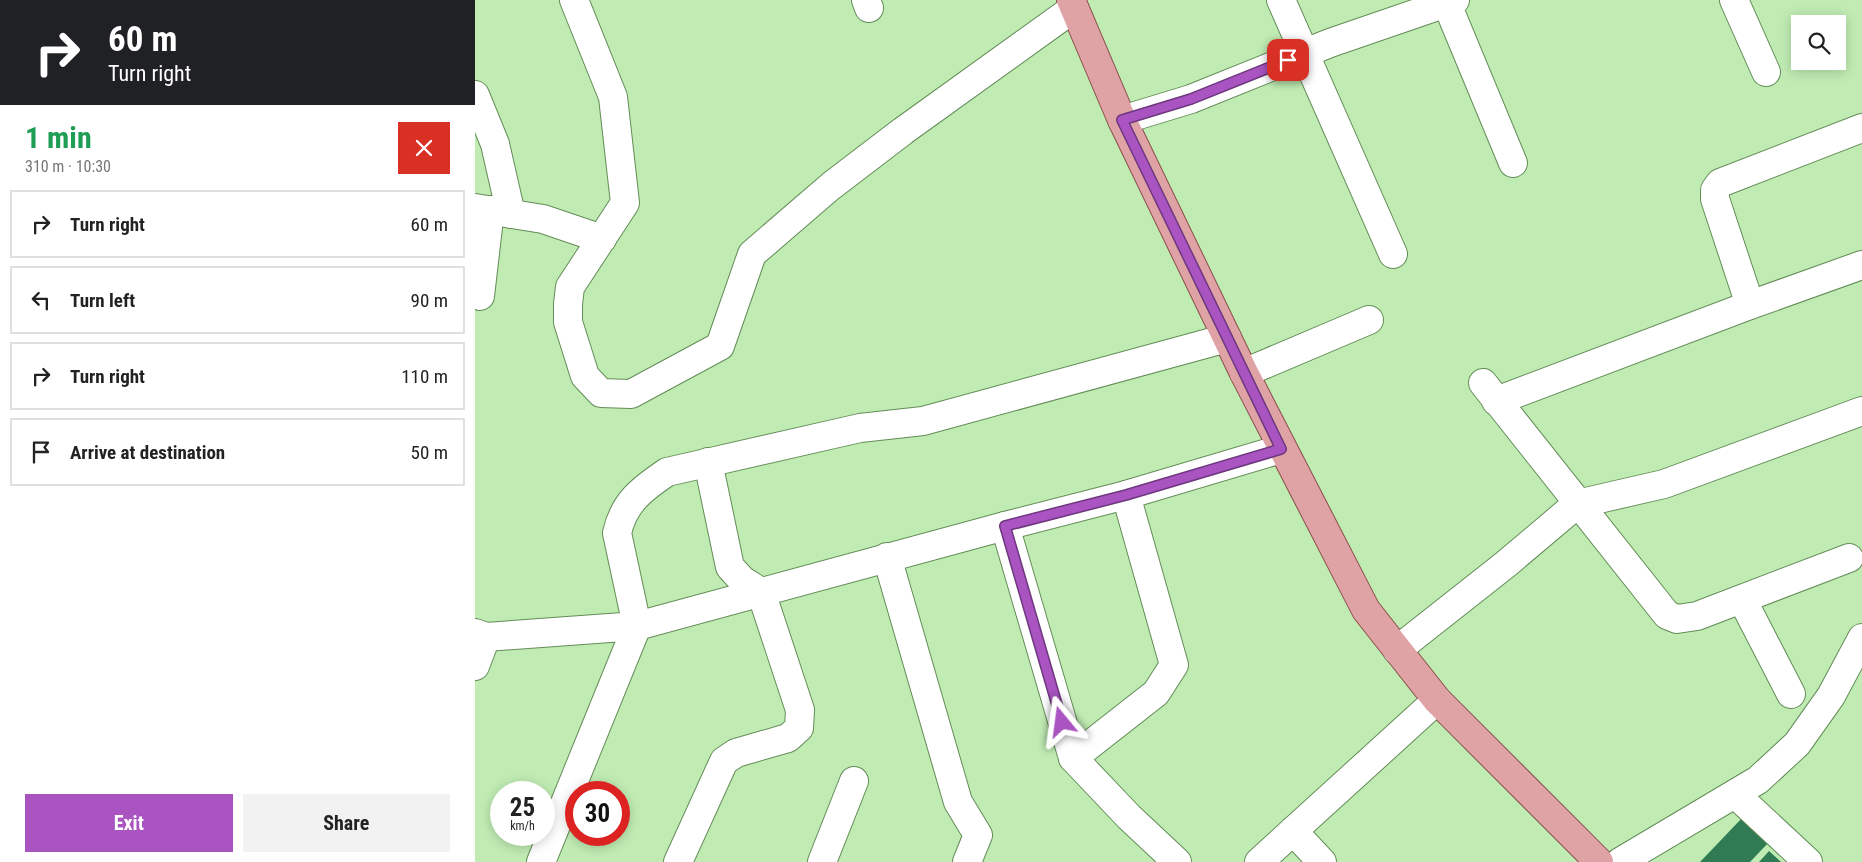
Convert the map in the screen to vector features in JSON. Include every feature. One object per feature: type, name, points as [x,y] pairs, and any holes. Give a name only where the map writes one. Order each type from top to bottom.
[{"type":"main road","points":[[1073,4],[1122,120],[1243,373],[1366,610],[1437,700],[1599,862]]},
{"type":"street","points":[[574,0],[613,97],[625,203],[571,287],[568,322],[585,376],[601,393],[631,394],[720,346],[752,254],[831,186],[1073,4]]},
{"type":"street","points":[[1281,0],[1393,254]]},
{"type":"street","points":[[1734,0],[1766,72]]},
{"type":"street","points":[[1122,120],[1191,99],[1304,54],[1441,3],[1513,162]]},
{"type":"street","points":[[475,95],[495,144],[492,211],[480,296]]},
{"type":"street","points":[[1750,306],[1715,199],[1715,190],[1720,183],[1862,128]]},
{"type":"street","points":[[492,211],[543,219],[601,239]]},
{"type":"street","points":[[1849,558],[1697,616],[1677,619],[1667,615],[1489,392],[1750,306],[1862,265]]},
{"type":"street","points":[[1243,373],[1369,320]]},
{"type":"street","points":[[541,862],[637,626],[617,533],[620,521],[633,498],[647,485],[667,472],[860,428],[923,421],[1227,338]]},
{"type":"street","points":[[1397,650],[1506,564],[1577,504],[1664,484],[1862,412]]},
{"type":"street","points":[[475,666],[480,635],[637,626],[887,557],[1126,495],[1281,449]]},
{"type":"street","points":[[678,862],[724,761],[736,753],[788,738],[799,728],[800,710],[761,592],[742,580],[730,567],[708,462]]},
{"type":"street","points":[[1073,758],[1156,693],[1174,665],[1126,495]]},
{"type":"street","points":[[1005,526],[1073,758],[1129,817],[1177,862]]},
{"type":"street","points":[[887,557],[957,802],[978,835],[967,862]]},
{"type":"street","points":[[1743,599],[1791,694]]},
{"type":"street","points":[[1620,862],[1758,780],[1797,744],[1831,696],[1862,638]]},
{"type":"street","points":[[1259,862],[1437,700]]},
{"type":"street","points":[[822,862],[854,781]]},
{"type":"street","points":[[1735,794],[1808,862]]},
{"type":"street","points":[[1293,831],[1322,862]]},
{"type":"building","points":[[1743,817],[1769,842],[1750,862],[1700,862]]},
{"type":"building","points":[[1769,851],[1781,862],[1759,862]]},
{"type":"route","points":[[1062,722],[1005,526],[1126,495],[1281,449],[1122,120],[1191,99],[1288,60]]}]
